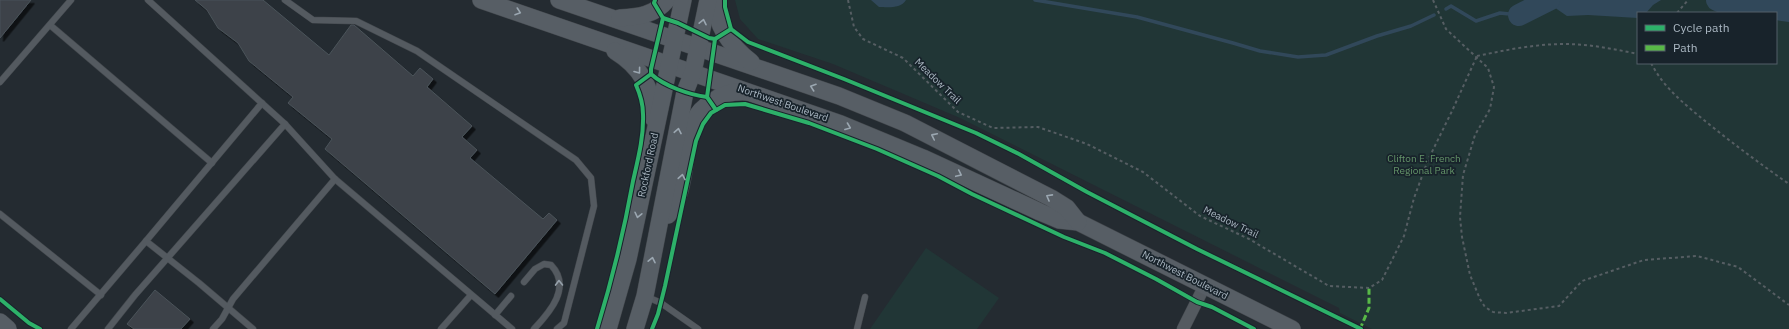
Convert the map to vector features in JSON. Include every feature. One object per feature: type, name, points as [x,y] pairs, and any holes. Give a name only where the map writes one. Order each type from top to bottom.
[{"type":"main road","name":"Northwest Boulevard","points":[[481,0],[754,93],[872,136],[1059,220],[1078,222],[1292,329]]},
{"type":"main road","name":"Northwest Boulevard","points":[[559,0],[839,96],[905,123],[936,137],[1051,198],[1067,208],[1078,222]]},
{"type":"main road","points":[[612,18],[643,16],[658,9],[667,0]]},
{"type":"main road","name":"Rockford Road","points":[[608,329],[628,259],[683,0]]},
{"type":"main road","points":[[635,329],[645,296],[685,92],[693,72],[708,0]]},
{"type":"main road","points":[[716,0],[718,17],[729,41],[759,69]]},
{"type":"main road","points":[[596,39],[627,58],[641,74],[650,96],[653,109],[653,144]]},
{"type":"main road","points":[[660,224],[673,208],[680,188],[695,120],[699,113],[706,106],[722,96],[733,92],[754,93]]},
{"type":"main road","points":[[0,322],[8,329]]},
{"type":"street","points":[[1183,329],[1205,285]]},
{"type":"lane","points":[[0,82],[71,0]]},
{"type":"lane","points":[[148,0],[285,124],[335,179],[512,329]]},
{"type":"lane","points":[[285,0],[313,20],[356,21],[417,51],[576,160],[592,178],[594,206],[564,323],[557,329]]},
{"type":"lane","points":[[50,25],[212,163]]},
{"type":"lane","points":[[72,329],[262,103]]},
{"type":"lane","points":[[108,329],[285,124]]},
{"type":"lane","points":[[213,329],[233,299],[335,179]]},
{"type":"lane","points":[[0,214],[101,295]]},
{"type":"lane","points":[[146,242],[169,258],[253,329]]},
{"type":"lane","points":[[524,282],[535,269],[544,264],[551,265],[559,276],[560,286],[552,309],[534,329]]},
{"type":"lane","points":[[441,329],[471,295]]},
{"type":"lane","points":[[495,315],[511,296]]},
{"type":"lane","points":[[645,296],[661,303],[698,329]]},
{"type":"lane","points":[[857,329],[865,297]]},
{"type":"path","points":[[1433,0],[1446,29],[1477,56],[1488,68],[1494,87],[1490,109],[1475,135],[1463,175],[1460,217],[1462,236],[1470,275],[1485,308],[1493,312],[1506,313],[1559,306],[1582,281],[1644,260],[1697,256],[1738,267],[1789,305]]},
{"type":"path","points":[[1678,12],[1688,0]]},
{"type":"path","points":[[1477,56],[1512,48],[1566,44],[1607,48],[1637,54]]},
{"type":"path","points":[[1651,64],[1658,78],[1675,97],[1745,153],[1789,184]]},
{"type":"green space","name":"Clifton E. French Regional Park","points":[[735,0],[1789,0],[1789,329],[1372,329],[1340,313],[1339,308],[960,118],[833,64],[758,39],[740,19]]},
{"type":"green space","points":[[926,248],[999,298],[977,329],[870,329]]},
{"type":"water","points":[[871,0],[906,0],[901,5],[894,7],[879,7]]},
{"type":"water","points":[[1532,0],[1661,0],[1653,5],[1647,12],[1637,12],[1637,18],[1588,15],[1567,16],[1551,5],[1539,9]]},
{"type":"building","points":[[0,0],[31,0],[0,38]]},
{"type":"building","points":[[195,0],[263,0],[329,55],[351,25],[354,25],[413,76],[420,68],[433,79],[427,87],[472,126],[462,137],[477,150],[470,158],[543,219],[549,213],[557,220],[495,294],[325,149],[332,139],[288,103],[293,97],[249,61],[238,43],[218,28],[207,10]]},
{"type":"building","points":[[155,290],[190,319],[181,329],[134,329],[127,324]]},
{"type":"waterway","points":[[1035,0],[1137,17],[1260,51],[1298,57],[1326,55],[1377,36],[1411,26],[1434,15]]},
{"type":"waterway","points":[[1519,15],[1549,0]]},
{"type":"waterway","points":[[1717,0],[1726,4],[1764,7],[1789,11]]},
{"type":"waterway","points":[[1446,9],[1451,6],[1476,21],[1500,13],[1519,15]]},
{"type":"marked path","points":[[1360,329],[1369,308],[1369,288]]},
{"type":"cycle path","points":[[655,0],[654,3],[663,18],[678,23],[709,38],[715,39],[731,29]]},
{"type":"cycle path","points":[[725,0],[725,7],[731,29],[748,42],[844,79],[976,133],[1019,154],[1087,192],[1197,249],[1361,329]]},
{"type":"cycle path","points":[[663,18],[651,74],[678,89],[707,97]]},
{"type":"cycle path","points":[[715,39],[707,97],[716,110]]},
{"type":"cycle path","points":[[597,329],[608,292],[626,218],[643,131],[643,110],[636,85],[651,74]]},
{"type":"cycle path","points":[[652,329],[658,314],[665,286],[696,141],[703,124],[711,113],[725,105],[745,104],[809,123],[877,149],[938,176],[972,194],[1064,237],[1105,253],[1197,302],[1212,307],[1254,329]]},
{"type":"cycle path","points":[[0,299],[29,323],[40,329]]}]
